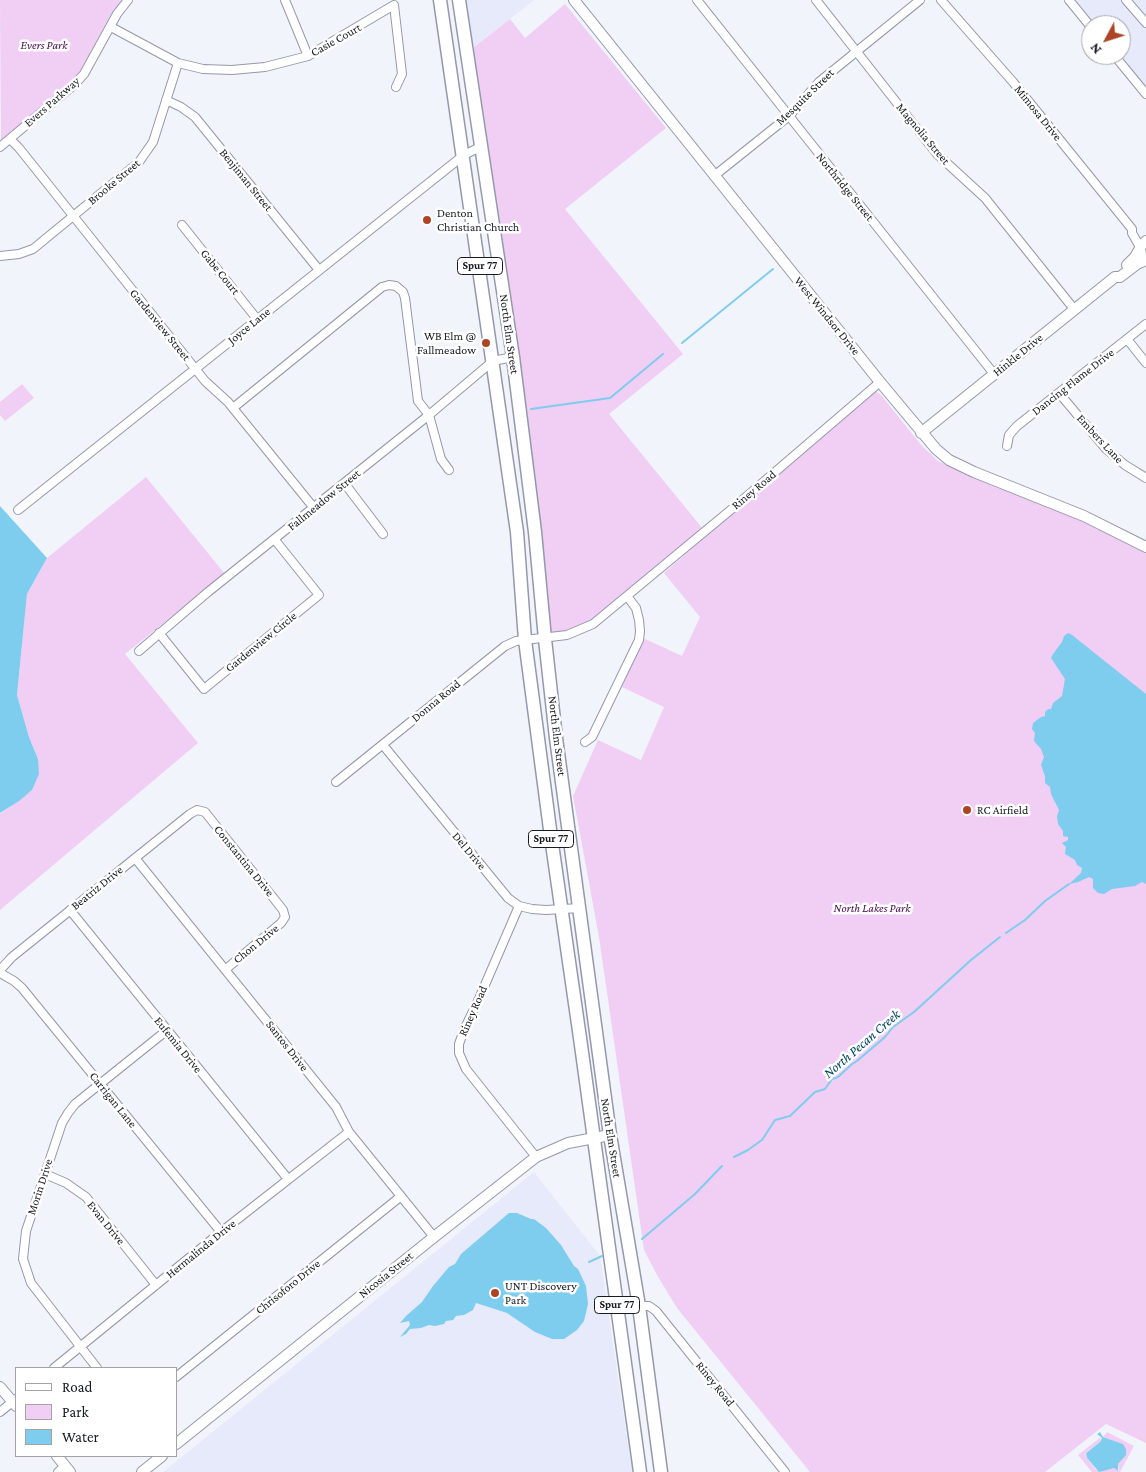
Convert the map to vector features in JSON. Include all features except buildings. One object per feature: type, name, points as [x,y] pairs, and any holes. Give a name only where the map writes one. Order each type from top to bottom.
[{"type":"main road","name":"North Elm Street","points":[[440,0],[493,361],[516,532],[525,640],[640,1472]]},
{"type":"main road","name":"North Elm Street","points":[[459,0],[513,357],[535,532],[545,639],[562,776],[610,1135],[639,1306],[661,1472]]},
{"type":"street","name":"Evers Parkway","points":[[0,147],[74,85],[84,74],[117,14],[128,0]]},
{"type":"street","points":[[285,0],[308,56]]},
{"type":"street","name":"West Windsor Drive","points":[[574,0],[880,382],[936,449],[955,463],[1084,516],[1146,547]]},
{"type":"street","name":"Northridge Street","points":[[697,0],[994,374]]},
{"type":"street","name":"Magnolia Street","points":[[816,0],[938,154],[985,198],[1074,309]]},
{"type":"street","name":"Mesquite Street","points":[[714,176],[789,116],[819,82],[920,0]]},
{"type":"street","name":"Mimosa Drive","points":[[941,0],[1013,82],[1143,245]]},
{"type":"street","points":[[1069,0],[1081,15]]},
{"type":"street","points":[[1127,0],[1146,23]]},
{"type":"street","name":"Casie Court","points":[[111,27],[178,63],[203,69],[232,70],[265,67],[308,56],[394,5],[402,74],[396,87]]},
{"type":"street","name":"Brooke Street","points":[[0,256],[19,254],[33,249],[136,165],[147,152],[152,142],[178,63]]},
{"type":"street","points":[[1122,65],[1146,94]]},
{"type":"street","name":"Benjiman Street","points":[[166,100],[181,107],[194,117],[319,270]]},
{"type":"street","name":"Gardenview Street","points":[[10,139],[205,381],[233,408],[314,508]]},
{"type":"street","name":"Joyce Lane","points":[[18,510],[464,156],[482,146]]},
{"type":"street","name":"Gabe Court","points":[[182,225],[256,320]]},
{"type":"street","points":[[1143,245],[1141,256],[1146,260]]},
{"type":"street","name":"Hinkle Drive","points":[[921,432],[1115,277],[1116,273],[1133,260],[1143,245]]},
{"type":"street","name":"Hinkle Drive","points":[[1115,277],[1120,277],[1137,264],[1146,260]]},
{"type":"street","points":[[233,408],[382,287],[396,286],[405,298],[418,401],[429,415],[441,459],[449,470]]},
{"type":"street","name":"Dancing Flame Drive","points":[[1007,446],[1009,435],[1016,426],[1146,324]]},
{"type":"street","points":[[1127,339],[1146,363]]},
{"type":"street","name":"Fallmeadow Street","points":[[138,651],[493,361],[513,357]]},
{"type":"street","name":"Riney Road","points":[[545,639],[567,635],[586,628],[597,621],[880,382]]},
{"type":"street","name":"Embers Lane","points":[[1059,393],[1106,449],[1124,465],[1146,478]]},
{"type":"street","points":[[344,484],[383,534]]},
{"type":"street","name":"Gardenview Circle","points":[[159,633],[204,689],[212,683],[319,595],[275,540]]},
{"type":"street","points":[[585,742],[592,737],[639,640],[639,620],[636,608],[627,596]]},
{"type":"street","name":"Donna Road","points":[[336,782],[512,642],[545,639]]},
{"type":"street","name":"Del Drive","points":[[383,745],[508,898],[519,906]]},
{"type":"street","name":"Beatriz Drive","points":[[0,972],[12,957],[197,810]]},
{"type":"street","name":"Constantina Drive","points":[[197,810],[205,812],[283,910],[285,917]]},
{"type":"street","name":"Santos Drive","points":[[135,858],[336,1107],[349,1132],[434,1237]]},
{"type":"street","points":[[519,906],[546,910],[580,908]]},
{"type":"street","name":"Riney Road","points":[[519,906],[464,1030],[459,1044],[459,1053],[466,1069],[536,1157]]},
{"type":"street","name":"Eufemia Drive","points":[[70,910],[166,1031],[288,1179]]},
{"type":"street","name":"Chon Drive","points":[[226,969],[281,923],[285,917]]},
{"type":"street","name":"Carrigan Lane","points":[[0,972],[22,988],[221,1232]]},
{"type":"street","name":"Morin Drive","points":[[96,1367],[31,1283],[23,1259],[26,1231],[62,1123],[68,1113],[75,1104],[166,1031]]},
{"type":"street","name":"Hermalinda Drive","points":[[55,1367],[221,1232],[349,1132]]},
{"type":"street","name":"Nicosia Street","points":[[178,1442],[536,1157],[568,1144],[610,1135]]},
{"type":"street","name":"Evan Drive","points":[[45,1174],[66,1183],[86,1197],[156,1285]]},
{"type":"street","name":"Chrisoforo Drive","points":[[178,1375],[400,1197]]},
{"type":"street","name":"Riney Road","points":[[639,1306],[649,1306],[656,1311],[785,1472]]},
{"type":"street","points":[[0,1387],[15,1402],[0,1412]]},
{"type":"street","points":[[57,1457],[65,1470]]},
{"type":"street","points":[[142,1472],[161,1457]]},
{"type":"shaded area","points":[[465,0],[534,0],[473,48]]},
{"type":"shaded area","points":[[1075,0],[1146,0],[1146,88],[1127,65],[1131,65],[1131,15],[1087,15]]},
{"type":"shaded area","name":"UNT Discovery Park","points":[[534,1172],[600,1256],[632,1472],[163,1472]]},
{"type":"green space","name":"Evers Park","points":[[0,0],[122,0],[111,14],[78,75],[1,141]]},
{"type":"green space","points":[[565,4],[666,128],[565,209],[683,354],[609,414],[703,529],[596,618],[573,631],[555,634],[549,631],[514,340],[473,48],[510,19],[525,38]]},
{"type":"green space","points":[[22,384],[34,398],[5,421],[0,415],[0,402]]},
{"type":"green space","name":"North Lakes Park","points":[[873,389],[881,395],[922,446],[938,461],[995,487],[1043,503],[1146,552],[1146,1443],[1106,1424],[1045,1472],[810,1472],[677,1308],[644,1250],[599,937],[573,796],[598,740],[641,760],[664,707],[622,687],[643,638],[682,656],[700,617],[664,573]]},
{"type":"green space","points":[[146,477],[225,574],[125,654],[198,743],[0,910],[0,814],[32,790],[38,759],[29,737],[17,695],[27,594],[47,558]]},
{"type":"green space","points":[[1107,1432],[1134,1446],[1120,1472],[1092,1472],[1078,1455],[1101,1437],[1100,1442],[1085,1453],[1087,1458],[1096,1470],[1114,1468],[1119,1470],[1118,1464],[1121,1460],[1123,1444],[1103,1437]]},
{"type":"water","points":[[0,506],[47,558],[27,594],[17,695],[29,737],[38,759],[39,774],[32,790],[0,813]]},
{"type":"water","points":[[1068,633],[1146,694],[1146,884],[1142,882],[1135,886],[1112,889],[1104,894],[1098,893],[1093,888],[1093,879],[1089,877],[1069,884],[1081,873],[1082,868],[1077,865],[1075,860],[1065,854],[1066,847],[1062,843],[1068,840],[1068,837],[1063,836],[1063,831],[1058,824],[1057,816],[1059,810],[1051,794],[1050,787],[1045,783],[1045,776],[1041,765],[1044,757],[1041,749],[1034,741],[1035,733],[1032,729],[1033,723],[1045,716],[1045,712],[1051,709],[1053,703],[1062,696],[1065,679],[1051,658],[1064,636]]},
{"type":"water","points":[[509,1213],[517,1213],[534,1219],[546,1228],[578,1269],[586,1286],[588,1304],[584,1321],[577,1330],[564,1339],[552,1339],[535,1332],[507,1313],[476,1303],[473,1310],[464,1315],[456,1316],[453,1320],[435,1326],[429,1325],[410,1329],[400,1337],[410,1325],[409,1321],[400,1323],[422,1302],[449,1267],[455,1264],[461,1254]]},
{"type":"water","points":[[1100,1432],[1103,1437],[1123,1444],[1126,1449],[1126,1455],[1118,1464],[1118,1471],[1114,1468],[1099,1472],[1087,1458],[1086,1453],[1100,1442],[1102,1438],[1097,1434]]},
{"type":"waterway","points":[[682,343],[773,269]]},
{"type":"waterway","points":[[531,409],[610,398],[663,354]]},
{"type":"waterway","name":"North Pecan Creek","points":[[1006,933],[1069,884]]},
{"type":"waterway","name":"North Pecan Creek","points":[[734,1157],[762,1140],[775,1120],[790,1116],[815,1092],[825,1089],[832,1079],[838,1077],[857,1061],[885,1037],[893,1027],[914,1012],[971,960],[1000,937]]},
{"type":"waterway","name":"North Pecan Creek","points":[[642,1239],[695,1194],[722,1166]]},
{"type":"waterway","name":"North Pecan Creek","points":[[589,1262],[602,1256]]},
{"type":"place","name":"Denton Christian Church","points":[[427,220]]},
{"type":"place","name":"WB Elm @ Fallmeadow","points":[[486,343]]},
{"type":"place","name":"RC Airfield","points":[[967,810]]},
{"type":"place","name":"UNT Discovery Park","points":[[495,1293]]}]
